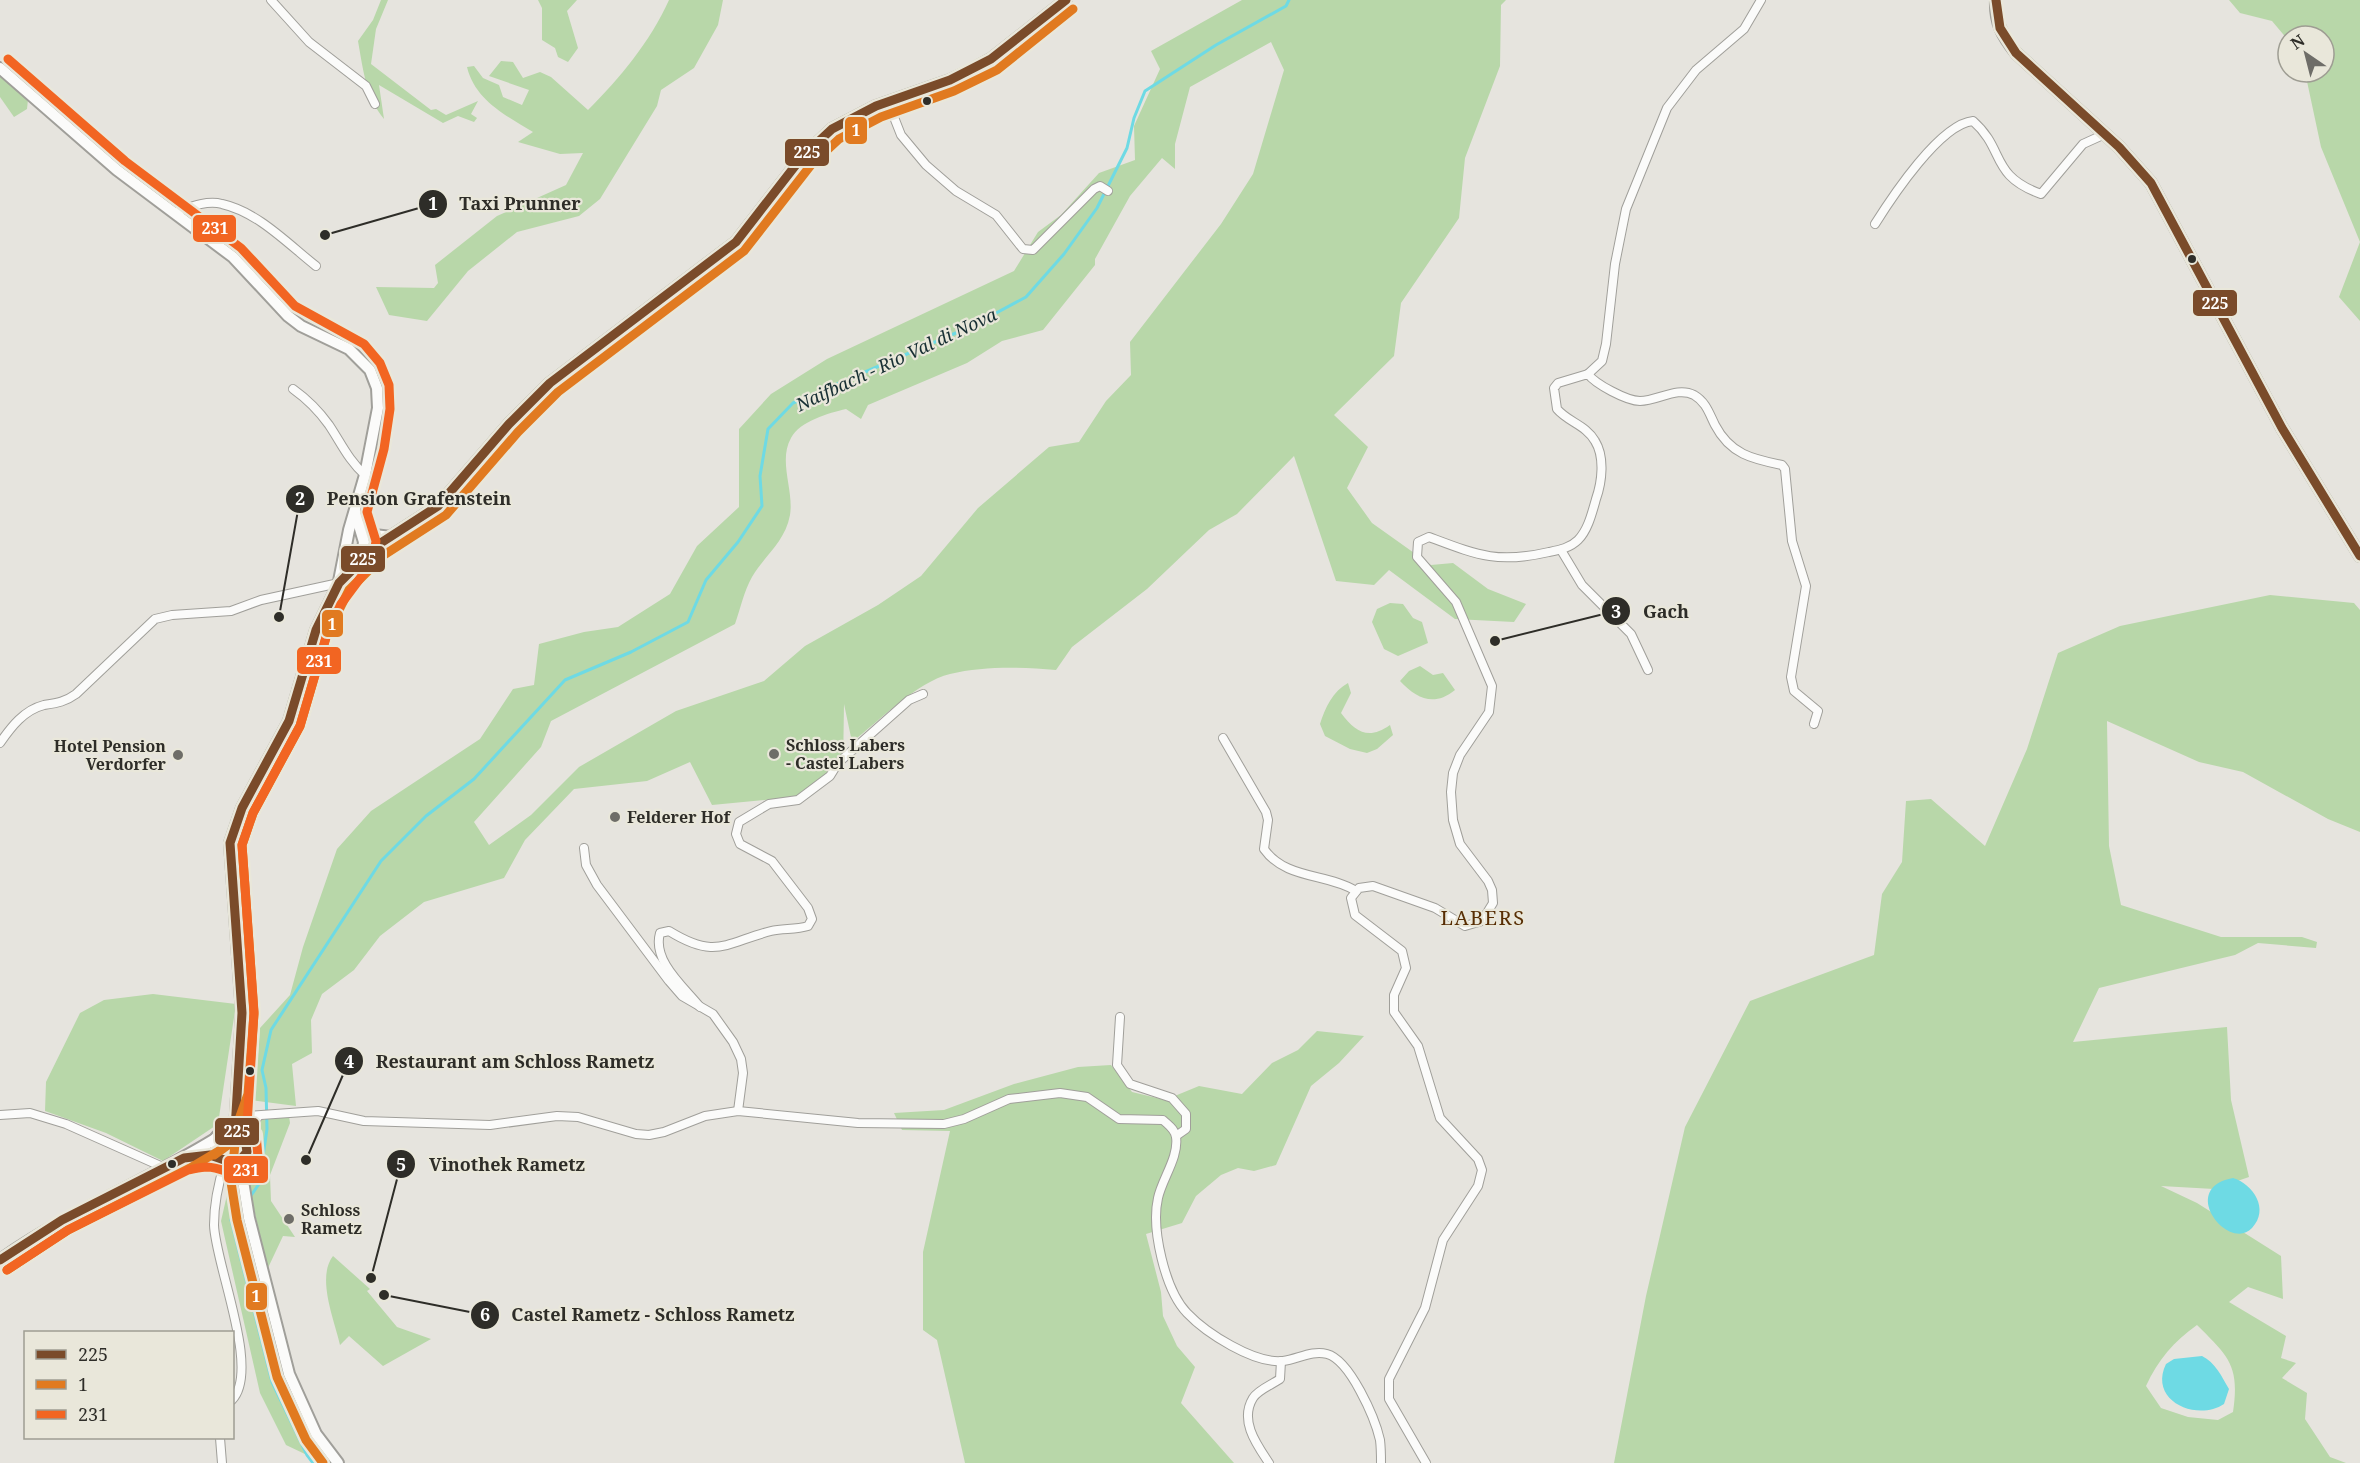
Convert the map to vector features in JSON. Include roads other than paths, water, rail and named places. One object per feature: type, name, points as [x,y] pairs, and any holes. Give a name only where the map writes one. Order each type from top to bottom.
[{"type":"main road","points":[[339,583],[363,557],[438,506],[489,446],[550,383],[736,242],[787,175],[816,143],[843,122],[888,102],[950,80],[991,59],[1066,0]]},
{"type":"main road","points":[[1996,0],[1996,18],[2002,35],[2016,53],[2105,134],[2151,183],[2282,428],[2360,556]]},
{"type":"main road","points":[[0,68],[117,170],[233,257],[288,316],[301,326],[349,349],[370,370],[377,388],[378,408],[365,475],[339,583],[316,630],[289,721],[242,808],[230,843],[242,1013],[235,1130]]},
{"type":"main road","points":[[356,517],[366,534],[391,537]]},
{"type":"main road","points":[[356,517],[364,542],[363,557]]},
{"type":"main road","points":[[347,543],[363,557]]},
{"type":"main road","points":[[236,1097],[214,1149],[243,1183]]},
{"type":"main road","points":[[0,1260],[62,1220],[184,1158],[219,1135],[235,1130],[243,1134],[247,1146],[243,1183],[249,1218],[289,1374],[316,1434],[338,1463]]},
{"type":"main road","points":[[184,1158],[210,1155],[225,1160],[240,1160],[247,1146]]},
{"type":"street","points":[[271,0],[309,42],[366,86],[375,104]]},
{"type":"street","points":[[1426,1463],[1389,1399],[1389,1378],[1425,1308],[1443,1240],[1478,1186],[1482,1170],[1478,1160],[1440,1118],[1418,1046],[1394,1011],[1394,995],[1406,968],[1402,951],[1355,915],[1351,898],[1359,888],[1373,886],[1435,908],[1459,924],[1477,924],[1487,915],[1493,903],[1492,890],[1488,881],[1460,844],[1453,820],[1451,792],[1453,773],[1460,754],[1490,708],[1492,686],[1488,672],[1456,602],[1417,557],[1418,542],[1429,537],[1476,554],[1508,559],[1561,549],[1574,544],[1585,530],[1598,493],[1601,473],[1595,442],[1587,431],[1557,409],[1554,388],[1558,383],[1588,374],[1602,361],[1615,264],[1626,209],[1667,108],[1695,70],[1744,29],[1761,0]]},
{"type":"street","points":[[888,102],[901,135],[926,165],[956,190],[996,215],[1023,249],[1033,250],[1094,189],[1106,189]]},
{"type":"street","points":[[1875,224],[1903,181],[1949,133],[1966,122],[1973,121],[1985,133],[2001,165],[2013,180],[2041,194],[2083,144],[2105,134]]},
{"type":"street","points":[[176,212],[209,203],[221,203],[265,225],[316,266]]},
{"type":"street","points":[[1588,374],[1603,386],[1636,400],[1642,401],[1678,392],[1693,394],[1706,405],[1717,428],[1736,452],[1750,459],[1782,465],[1785,469],[1792,541],[1806,586],[1791,677],[1792,687],[1794,692],[1818,711],[1814,724]]},
{"type":"street","points":[[293,388],[307,399],[329,424],[355,466],[365,475]]},
{"type":"street","points":[[1561,549],[1582,585],[1631,634],[1648,670]]},
{"type":"street","points":[[0,743],[13,725],[31,711],[66,701],[76,694],[155,619],[172,615],[231,611],[261,600],[339,583]]},
{"type":"street","points":[[700,1007],[664,962],[657,944],[660,933],[669,931],[698,947],[723,946],[783,928],[798,929],[808,926],[812,918],[808,908],[772,861],[740,844],[736,834],[739,822],[769,804],[798,800],[806,795],[830,776],[838,763],[909,700],[923,694]]},
{"type":"street","points":[[1223,738],[1266,812],[1268,820],[1264,849],[1268,855],[1297,873],[1343,883],[1356,891]]},
{"type":"street","points":[[584,848],[586,865],[597,885],[682,996],[713,1014],[722,1025],[741,1059],[738,1111]]},
{"type":"street","points":[[1120,1017],[1118,1065],[1130,1084],[1172,1098],[1186,1113],[1186,1129],[1176,1136]]},
{"type":"street","points":[[235,1130],[239,1122],[247,1116],[258,1117],[291,1111],[318,1111],[364,1121],[490,1125],[557,1116],[578,1116],[636,1134],[649,1135],[664,1132],[705,1116],[738,1111],[858,1123],[932,1125],[953,1123],[1009,1099],[1060,1093],[1088,1097],[1119,1119],[1163,1120],[1176,1136],[1176,1149],[1158,1197],[1156,1228],[1171,1290],[1184,1310],[1210,1333],[1247,1352],[1281,1361],[1315,1352],[1332,1355],[1342,1362],[1377,1431],[1381,1463]]},
{"type":"street","points":[[236,1097],[247,1116]]},
{"type":"street","points":[[0,1115],[30,1113],[66,1124],[165,1168]]},
{"type":"street","points":[[247,1146],[246,1131],[258,1117]]},
{"type":"street","points":[[225,1160],[219,1184],[214,1226],[239,1340],[242,1380],[240,1392],[234,1398]]},
{"type":"street","points":[[1269,1463],[1250,1434],[1249,1411],[1252,1399],[1258,1392],[1280,1379],[1281,1361]]},
{"type":"street","points":[[220,1439],[222,1463]]},
{"type":"water","points":[[2233,1178],[2253,1191],[2259,1205],[2257,1221],[2252,1228],[2242,1233],[2231,1232],[2221,1226],[2208,1205],[2209,1194],[2217,1184]]},
{"type":"water","points":[[2202,1356],[2214,1366],[2229,1389],[2224,1404],[2201,1411],[2178,1405],[2169,1398],[2162,1377],[2166,1364],[2174,1359]]},
{"type":"waterway","name":"Naifbach - Rio Val di Nova","points":[[250,1197],[259,1184],[267,1129],[266,1088],[262,1070],[271,1030],[381,861],[426,816],[474,779],[565,680],[631,652],[688,622],[706,580],[738,542],[762,506],[760,476],[768,429],[793,403],[972,326],[1026,297],[1064,254],[1097,208],[1127,148],[1134,118],[1145,91],[1216,45],[1286,6],[1289,0]]},
{"type":"waterway","name":"Naifbach - Rio Val di Nova","points":[[244,1204],[231,1220],[272,1382],[313,1463]]},
{"type":"place","name":"Taxi Prunner","points":[[325,235]]},
{"type":"place","name":"Pension Grafenstein","points":[[279,617]]},
{"type":"place","name":"Gach","points":[[1495,641]]},
{"type":"place","name":"Schloss Labers - Castel Labers","points":[[774,754]]},
{"type":"place","name":"Hotel Pension Verdorfer","points":[[178,755]]},
{"type":"place","name":"Felderer Hof","points":[[615,817]]},
{"type":"place","name":"Restaurant am Schloss Rametz","points":[[306,1160]]},
{"type":"place","name":"Schloss Rametz","points":[[289,1219]]},
{"type":"place","name":"Vinothek Rametz","points":[[371,1278]]},
{"type":"place","name":"Castel Rametz - Schloss Rametz","points":[[384,1295]]},
{"type":"district","name":"LABERS","points":[[1483,917]]}]
